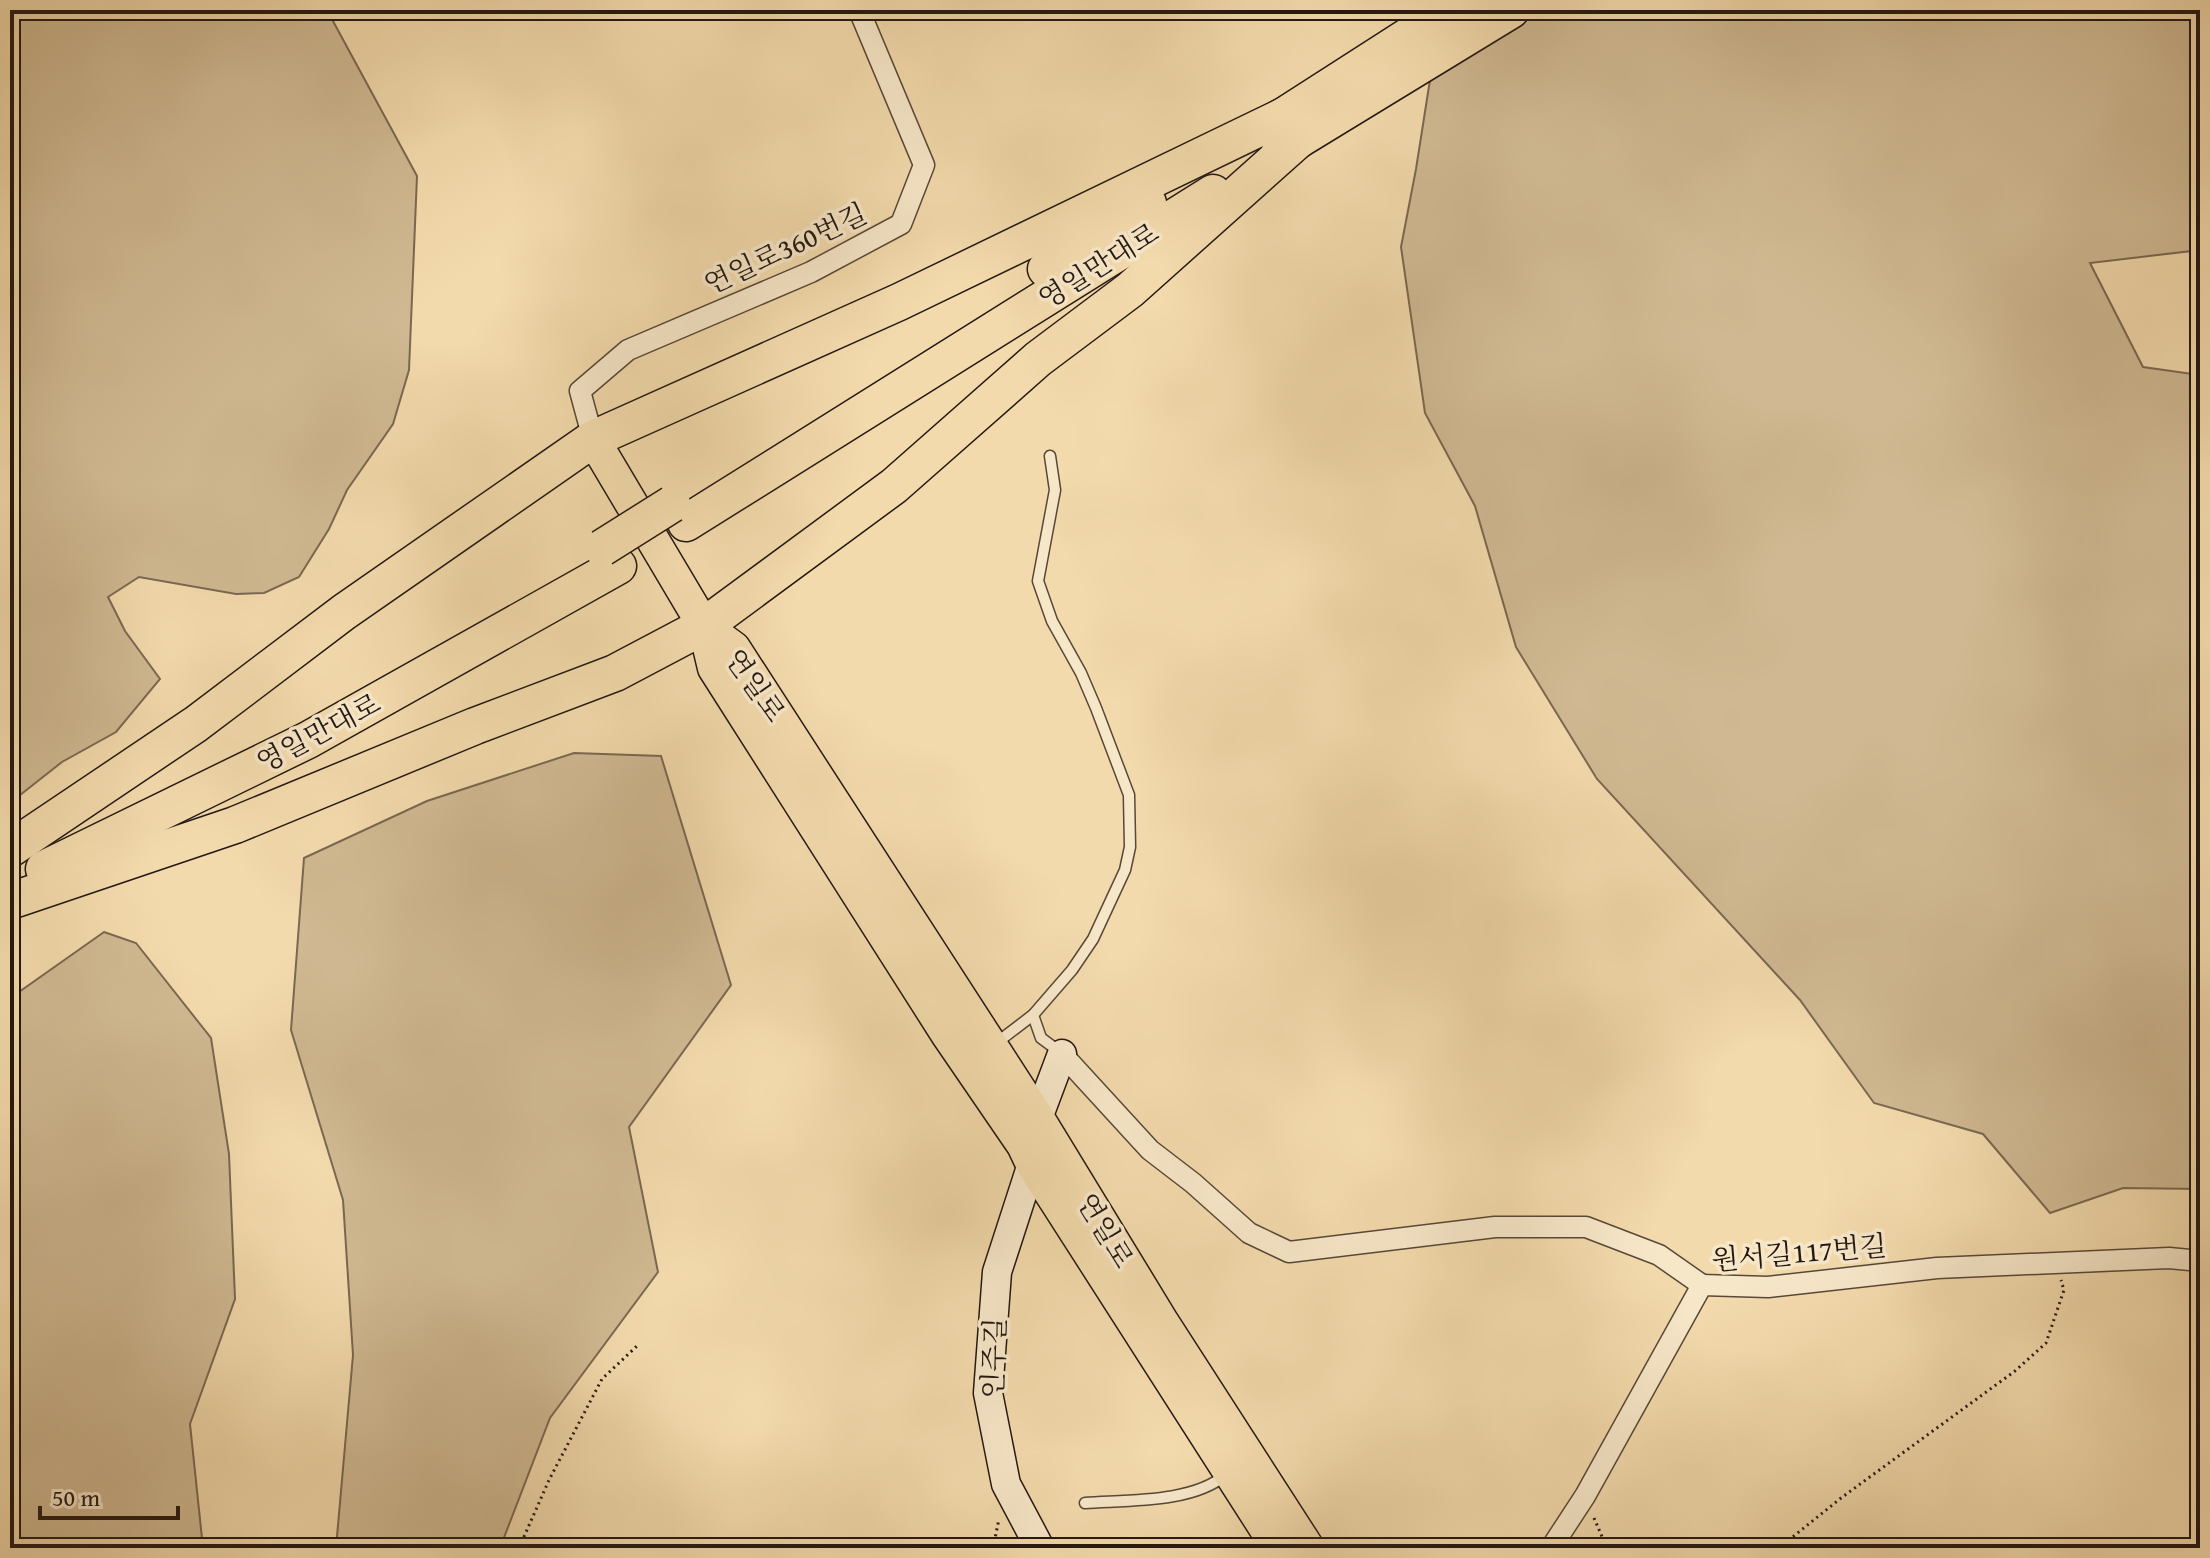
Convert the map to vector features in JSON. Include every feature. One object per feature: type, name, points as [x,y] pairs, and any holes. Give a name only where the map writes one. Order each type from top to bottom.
[{"type":"highway","name":"영일만대로","points":[[1292,127],[1449,10]]},
{"type":"highway","name":"영일만대로","points":[[10,884],[308,740],[610,557],[1292,127],[1511,10]]},
{"type":"highway","points":[[10,849],[196,724],[344,612],[593,439],[1292,127]]},
{"type":"highway","points":[[10,901],[235,825],[475,726],[615,673],[704,626],[894,486],[1038,359],[1130,290],[1292,127]]},
{"type":"highway","name":"영일만대로","points":[[10,855],[130,801],[610,557]]},
{"type":"main road","points":[[593,439],[704,626]]},
{"type":"main road","name":"연일로","points":[[704,626],[734,648],[1038,1118],[1163,1323],[1308,1548]]},
{"type":"main road","name":"연일로","points":[[704,626],[714,668],[947,1034],[1023,1145],[1032,1164],[1278,1548]]},
{"type":"street","name":"연일로360번길","points":[[593,439],[580,391],[628,350],[811,272],[901,224],[924,165],[859,10]]},
{"type":"street","name":"인주길","points":[[1040,1548],[1006,1484],[988,1393],[997,1272],[1032,1164],[1038,1118],[1062,1054]]},
{"type":"street","points":[[1062,1054],[1150,1150],[1249,1233],[1289,1252],[1495,1227],[1586,1227],[1659,1255],[1702,1285]]},
{"type":"street","name":"원서길117번길","points":[[1551,1548],[1585,1496],[1702,1285],[1768,1287],[1937,1268],[2169,1258],[2200,1261]]},
{"type":"lane","points":[[991,1048],[1033,1015],[1072,970],[1093,939],[1125,870],[1130,847],[1129,795],[1091,696],[1052,621],[1038,581],[1055,490],[1050,456]]},
{"type":"lane","points":[[1033,1015],[1041,1038],[1062,1054]]},
{"type":"lane","points":[[1085,1503],[1164,1498],[1213,1485],[1229,1471]]},
{"type":"path","points":[[1779,1548],[1841,1498],[2015,1371],[2046,1343],[2064,1290],[2058,1265]]},
{"type":"path","points":[[519,1548],[549,1480],[602,1379],[638,1345]]},
{"type":"path","points":[[1585,1496],[1607,1548]]},
{"type":"shaded area","points":[[10,10],[327,10],[417,176],[409,370],[393,424],[347,490],[329,529],[299,577],[264,593],[236,594],[139,577],[108,597],[125,631],[160,679],[116,732],[62,762],[10,803]]},
{"type":"shaded area","points":[[1441,10],[2200,10],[2200,250],[2090,263],[2143,367],[2200,375],[2200,1189],[2123,1188],[2050,1213],[1983,1134],[1874,1103],[1800,1000],[1597,779],[1516,647],[1475,506],[1425,413],[1401,247]]},
{"type":"shaded area","points":[[574,753],[661,756],[731,985],[629,1127],[658,1272],[550,1418],[500,1548],[336,1548],[353,1355],[343,1200],[291,1030],[304,858],[427,801]]},
{"type":"shaded area","points":[[104,932],[136,943],[211,1038],[229,1154],[235,1299],[190,1424],[203,1548],[10,1548],[10,1002],[19,992]]}]
